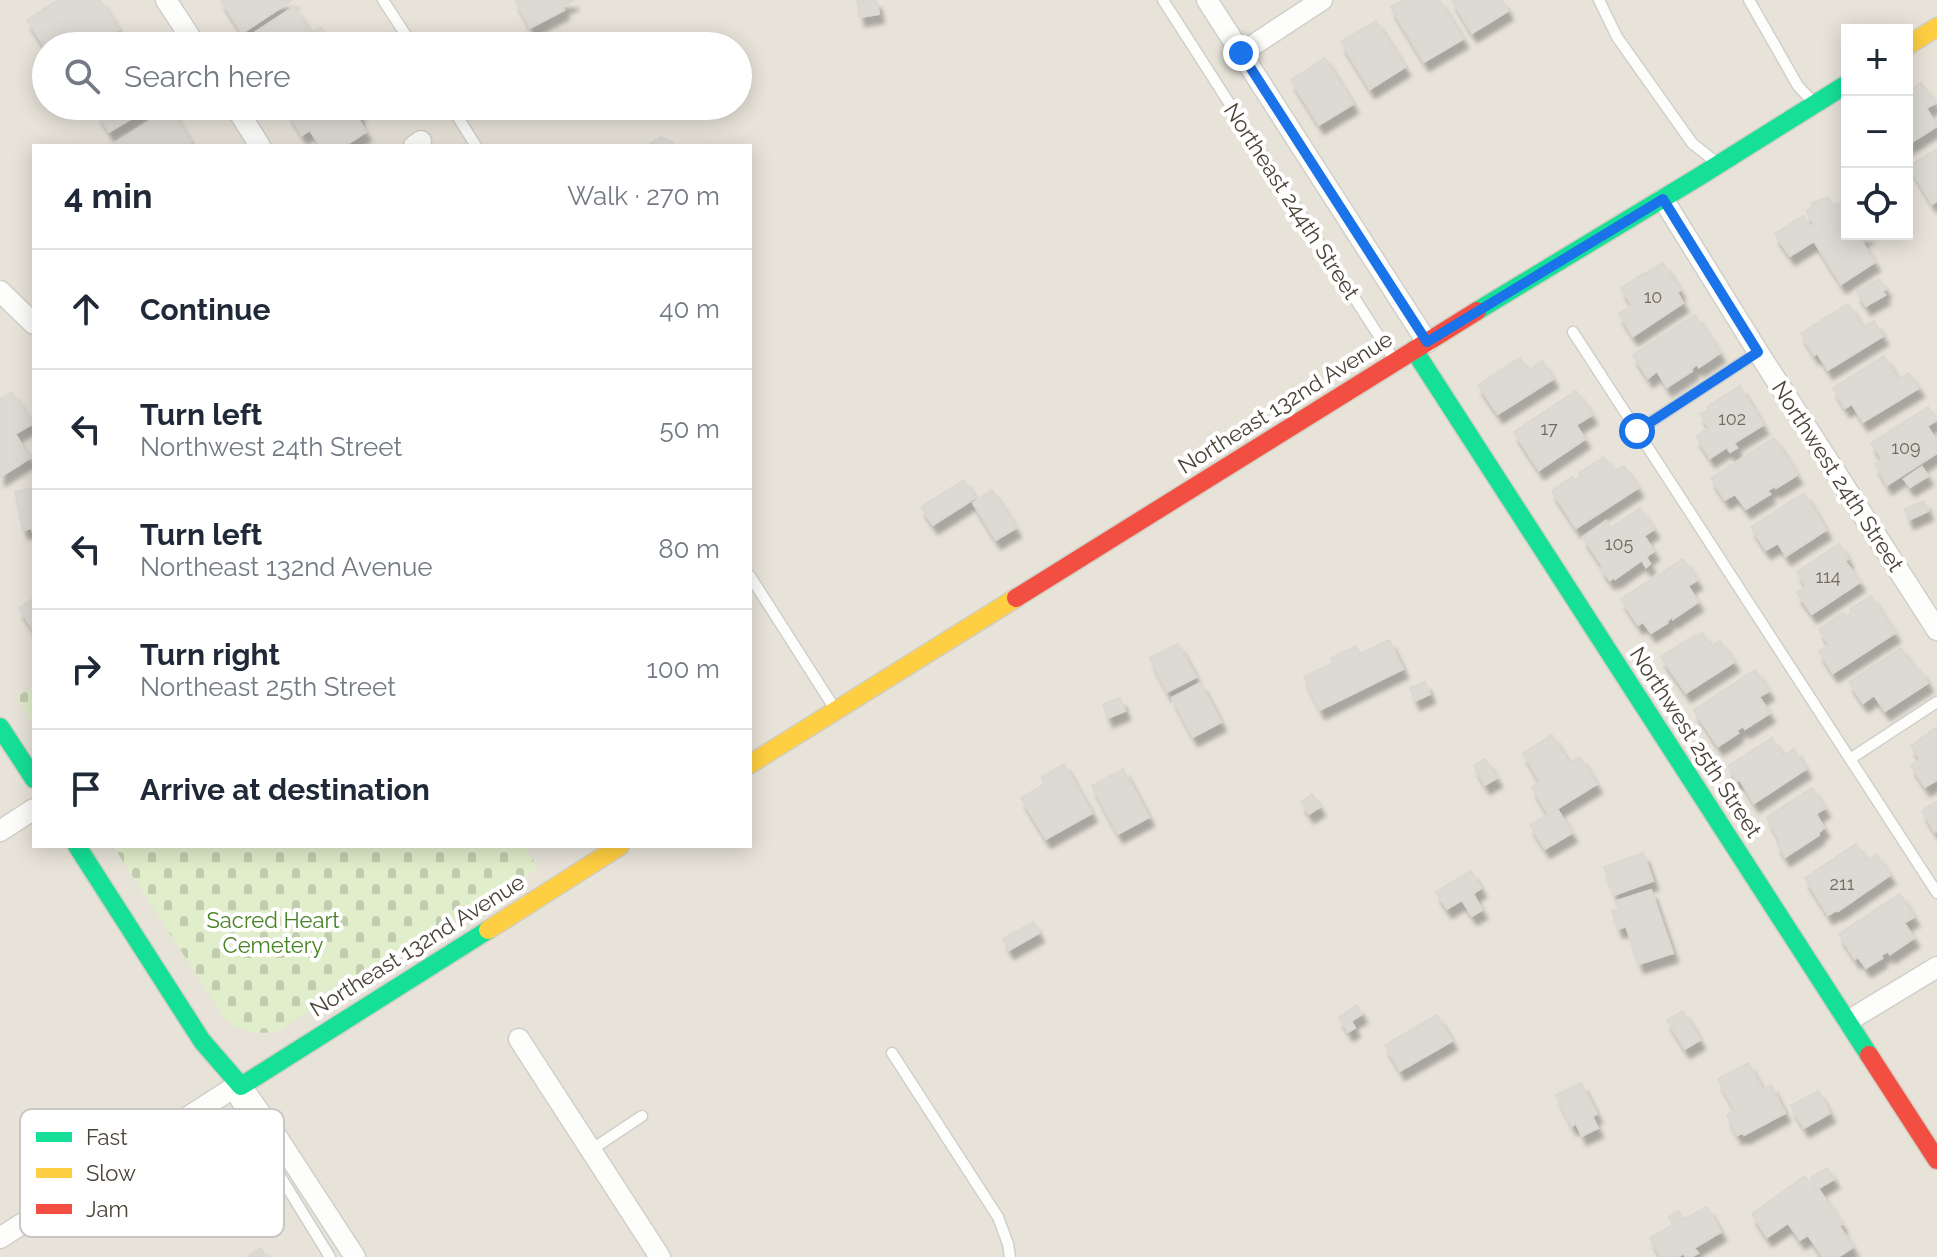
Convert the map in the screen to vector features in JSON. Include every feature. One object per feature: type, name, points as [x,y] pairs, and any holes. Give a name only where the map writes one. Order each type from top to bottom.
[{"type":"street","points":[[166,0],[187,32]]},
{"type":"street","points":[[1207,0],[1420,346]]},
{"type":"street","points":[[1241,53],[1322,0]]},
{"type":"street","points":[[1913,42],[1937,27]]},
{"type":"street","name":"Northeast 132nd Avenue","points":[[752,763],[1395,361],[1841,88]]},
{"type":"street","points":[[244,120],[259,144]]},
{"type":"street","name":"Northwest 24th Street","points":[[1663,199],[1937,630]]},
{"type":"street","points":[[0,291],[32,322]]},
{"type":"street","name":"Northwest 25th Street","points":[[1420,346],[1937,1160]]},
{"type":"street","points":[[0,727],[32,776]]},
{"type":"street","points":[[0,831],[32,810]]},
{"type":"street","points":[[78,848],[202,1041],[254,1109]]},
{"type":"street","name":"Northeast 132nd Avenue","points":[[236,1088],[617,848]]},
{"type":"street","points":[[1848,1021],[1937,967]]},
{"type":"street","points":[[519,1039],[660,1257]]},
{"type":"street","points":[[203,1109],[236,1088]]},
{"type":"street","points":[[284,1148],[355,1257]]},
{"type":"street","points":[[0,1238],[20,1225]]},
{"type":"lane","points":[[383,0],[404,32]]},
{"type":"lane","name":"Northeast 244th Street","points":[[1163,0],[1395,361]]},
{"type":"lane","points":[[1599,0],[1617,37],[1692,143],[1719,164]]},
{"type":"lane","points":[[1749,0],[1798,86],[1816,104]]},
{"type":"lane","points":[[460,120],[475,144]]},
{"type":"lane","points":[[1573,332],[1937,893]]},
{"type":"lane","points":[[1637,431],[1758,352]]},
{"type":"lane","points":[[752,579],[836,710]]},
{"type":"lane","points":[[1850,759],[1937,702]]},
{"type":"lane","points":[[892,1053],[998,1217],[1010,1257]]},
{"type":"lane","points":[[236,1088],[244,1109]]},
{"type":"lane","points":[[591,1150],[642,1116]]},
{"type":"lane","points":[[284,1182],[330,1257]]},
{"type":"shaded area","points":[[0,0],[1937,0],[1937,1257],[0,1257]]},
{"type":"green space","points":[[32,687],[32,721],[16,697]]},
{"type":"green space","name":"Sacred Heart Cemetery","points":[[114,848],[525,848],[538,868],[276,1032],[255,1033],[226,1020]]},
{"type":"building","points":[[58,0],[100,0],[119,30],[35,32],[27,20]]},
{"type":"building","points":[[221,0],[292,0],[244,32]]},
{"type":"building","points":[[515,0],[574,0],[562,6],[564,10],[530,28]]},
{"type":"building","points":[[857,0],[876,0],[879,14],[860,17]]},
{"type":"building","points":[[1403,0],[1439,0],[1463,39],[1424,62],[1391,7]]},
{"type":"building","points":[[1452,0],[1502,0],[1508,11],[1472,33]]},
{"type":"building","points":[[294,7],[310,32],[256,32]]},
{"type":"building","points":[[1376,21],[1405,67],[1370,89],[1341,42]]},
{"type":"building","points":[[1325,58],[1353,104],[1319,125],[1291,80]]},
{"type":"building","points":[[1921,83],[1936,103],[1926,108],[1937,126],[1913,141],[1913,96],[1913,88]]},
{"type":"building","points":[[102,120],[129,120],[109,132]]},
{"type":"building","points":[[151,120],[177,120],[191,142],[188,144],[114,144]]},
{"type":"building","points":[[293,120],[359,120],[366,132],[347,144],[319,144],[310,130],[302,135]]},
{"type":"building","points":[[661,137],[673,144],[651,144]]},
{"type":"building","points":[[1937,149],[1937,201],[1932,204],[1913,173],[1913,164]]},
{"type":"building","points":[[1828,197],[1835,209],[1841,202],[1841,240],[1861,240],[1875,262],[1841,284],[1814,241],[1790,256],[1775,234],[1803,216],[1810,227],[1814,224],[1806,211],[1812,203]]},
{"type":"building","points":[[1663,263],[1680,290],[1677,292],[1683,303],[1633,336],[1619,314],[1632,305],[1621,288]]},
{"type":"building","points":[[1879,279],[1886,289],[1882,291],[1885,295],[1866,306],[1857,292]]},
{"type":"building","points":[[1848,304],[1863,328],[1874,321],[1883,336],[1828,370],[1817,353],[1814,355],[1801,333]]},
{"type":"building","points":[[1695,315],[1720,353],[1699,367],[1697,364],[1692,371],[1667,387],[1657,371],[1648,378],[1633,355]]},
{"type":"building","points":[[1884,356],[1898,380],[1909,373],[1919,388],[1863,422],[1852,404],[1845,408],[1833,388]]},
{"type":"building","points":[[1520,358],[1528,371],[1542,361],[1553,379],[1498,414],[1478,385]]},
{"type":"building","points":[[1740,386],[1763,425],[1734,443],[1737,448],[1730,452],[1727,447],[1710,458],[1696,436],[1709,428],[1700,414]]},
{"type":"building","points":[[1576,391],[1592,415],[1576,425],[1585,439],[1539,470],[1514,432]]},
{"type":"building","points":[[12,392],[32,424],[15,434],[30,458],[0,477],[0,399]]},
{"type":"building","points":[[1928,407],[1937,420],[1927,426],[1937,442],[1937,453],[1887,485],[1875,464],[1882,459],[1871,443]]},
{"type":"building","points":[[1774,438],[1797,475],[1767,491],[1770,494],[1746,509],[1735,494],[1725,500],[1711,478]]},
{"type":"building","points":[[1604,457],[1614,472],[1624,466],[1638,488],[1576,528],[1552,491],[1572,477],[1574,481],[1580,476],[1579,473]]},
{"type":"building","points":[[1922,467],[1928,476],[1910,487],[1904,479]]},
{"type":"building","points":[[964,480],[975,498],[933,525],[921,507]]},
{"type":"building","points":[[32,488],[32,528],[23,530],[15,492]]},
{"type":"building","points":[[992,490],[1016,528],[996,540],[973,503]]},
{"type":"building","points":[[1804,493],[1826,530],[1786,556],[1778,543],[1766,550],[1751,527]]},
{"type":"building","points":[[1924,501],[1928,511],[1909,520],[1905,509]]},
{"type":"building","points":[[1640,508],[1654,529],[1644,536],[1654,551],[1646,557],[1650,564],[1646,567],[1642,560],[1610,580],[1583,537],[1606,521],[1611,528]]},
{"type":"building","points":[[1839,544],[1848,559],[1845,561],[1860,582],[1812,614],[1797,593],[1806,586],[1797,572]]},
{"type":"building","points":[[1683,559],[1697,580],[1688,586],[1698,602],[1651,633],[1643,622],[1638,625],[1621,599]]},
{"type":"building","points":[[1871,596],[1895,633],[1833,673],[1819,651],[1829,645],[1819,629],[1843,613],[1845,617],[1852,612],[1850,609]]},
{"type":"building","points":[[32,599],[32,628],[19,608]]},
{"type":"building","points":[[1702,633],[1711,646],[1720,641],[1734,662],[1686,693],[1661,657]]},
{"type":"building","points":[[1389,640],[1403,669],[1320,710],[1304,677],[1333,663],[1331,658],[1356,646],[1360,654]]},
{"type":"building","points":[[1178,644],[1196,677],[1167,692],[1150,658]]},
{"type":"building","points":[[1901,648],[1928,683],[1885,711],[1874,695],[1863,703],[1849,682]]},
{"type":"building","points":[[1755,670],[1769,691],[1759,697],[1770,713],[1745,729],[1743,726],[1718,746],[1694,710]]},
{"type":"building","points":[[1425,682],[1430,694],[1415,701],[1410,688]]},
{"type":"building","points":[[1200,683],[1221,722],[1193,737],[1172,698]]},
{"type":"building","points":[[1120,698],[1125,711],[1108,718],[1103,704]]},
{"type":"building","points":[[1937,727],[1937,780],[1925,787],[1911,765],[1920,759],[1911,746]]},
{"type":"building","points":[[1552,735],[1569,763],[1580,757],[1597,784],[1548,814],[1532,787],[1540,782],[1523,753]]},
{"type":"building","points":[[1772,738],[1783,756],[1794,749],[1806,769],[1754,803],[1728,766]]},
{"type":"building","points":[[1485,759],[1497,778],[1485,785],[1474,766]]},
{"type":"building","points":[[1064,764],[1092,813],[1046,839],[1021,798],[1044,784],[1042,777]]},
{"type":"building","points":[[1123,769],[1149,817],[1118,834],[1092,786]]},
{"type":"building","points":[[1812,788],[1825,808],[1816,814],[1824,828],[1819,835],[1785,857],[1767,817]]},
{"type":"building","points":[[1312,794],[1320,807],[1309,814],[1301,802]]},
{"type":"building","points":[[1937,801],[1937,831],[1935,832],[1922,811]]},
{"type":"building","points":[[1557,809],[1572,833],[1545,849],[1530,825]]},
{"type":"building","points":[[1856,844],[1867,861],[1876,854],[1890,875],[1828,915],[1805,878]]},
{"type":"building","points":[[1643,853],[1653,881],[1614,895],[1604,867]]},
{"type":"building","points":[[1471,871],[1481,888],[1473,894],[1482,910],[1472,916],[1462,900],[1447,909],[1436,892]]},
{"type":"building","points":[[1651,890],[1673,953],[1639,964],[1626,926],[1618,929],[1612,911],[1620,909],[1617,901]]},
{"type":"building","points":[[1900,894],[1914,917],[1904,923],[1914,938],[1890,954],[1888,951],[1880,956],[1882,958],[1866,968],[1858,957],[1855,959],[1839,934]]},
{"type":"building","points":[[1033,922],[1039,933],[1009,950],[1003,939]]},
{"type":"building","points":[[1357,1005],[1362,1014],[1351,1021],[1355,1028],[1348,1032],[1339,1017]]},
{"type":"building","points":[[1683,1011],[1700,1040],[1685,1049],[1667,1020]]},
{"type":"building","points":[[1437,1015],[1452,1041],[1400,1071],[1385,1045]]},
{"type":"building","points":[[1748,1063],[1763,1090],[1771,1085],[1785,1113],[1744,1135],[1737,1135],[1727,1115],[1735,1111],[1718,1079]]},
{"type":"building","points":[[1581,1083],[1597,1114],[1592,1116],[1598,1128],[1582,1136],[1576,1123],[1572,1126],[1556,1095]]},
{"type":"building","points":[[1818,1091],[1830,1113],[1804,1128],[1791,1106]]},
{"type":"building","points":[[1827,1168],[1834,1179],[1817,1189],[1811,1178]]},
{"type":"building","points":[[1805,1176],[1816,1192],[1819,1190],[1842,1224],[1839,1226],[1853,1247],[1838,1257],[1823,1257],[1808,1235],[1800,1240],[1788,1223],[1767,1237],[1752,1214]]},
{"type":"building","points":[[1707,1207],[1721,1232],[1694,1248],[1698,1253],[1691,1257],[1686,1257],[1684,1253],[1677,1257],[1661,1257],[1650,1238],[1673,1225],[1669,1217],[1679,1211],[1683,1220]]},
{"type":"building","points":[[261,1248],[266,1257],[247,1257]]},
{"type":"traffic: fast","points":[[1477,311],[1841,88]]},
{"type":"traffic: fast","points":[[1414,350],[1869,1055]]},
{"type":"traffic: fast","points":[[0,727],[32,776]]},
{"type":"traffic: fast","points":[[78,848],[202,1041],[241,1086],[488,930]]},
{"type":"traffic: slow","points":[[1913,42],[1937,27]]},
{"type":"traffic: slow","points":[[752,763],[1016,598]]},
{"type":"traffic: slow","points":[[488,930],[617,848]]},
{"type":"traffic: jam","points":[[1016,598],[1477,311]]},
{"type":"traffic: jam","points":[[1869,1055],[1937,1160]]},
{"type":"route","points":[[1241,53],[1427,342],[1663,199],[1758,352],[1637,431]]}]
